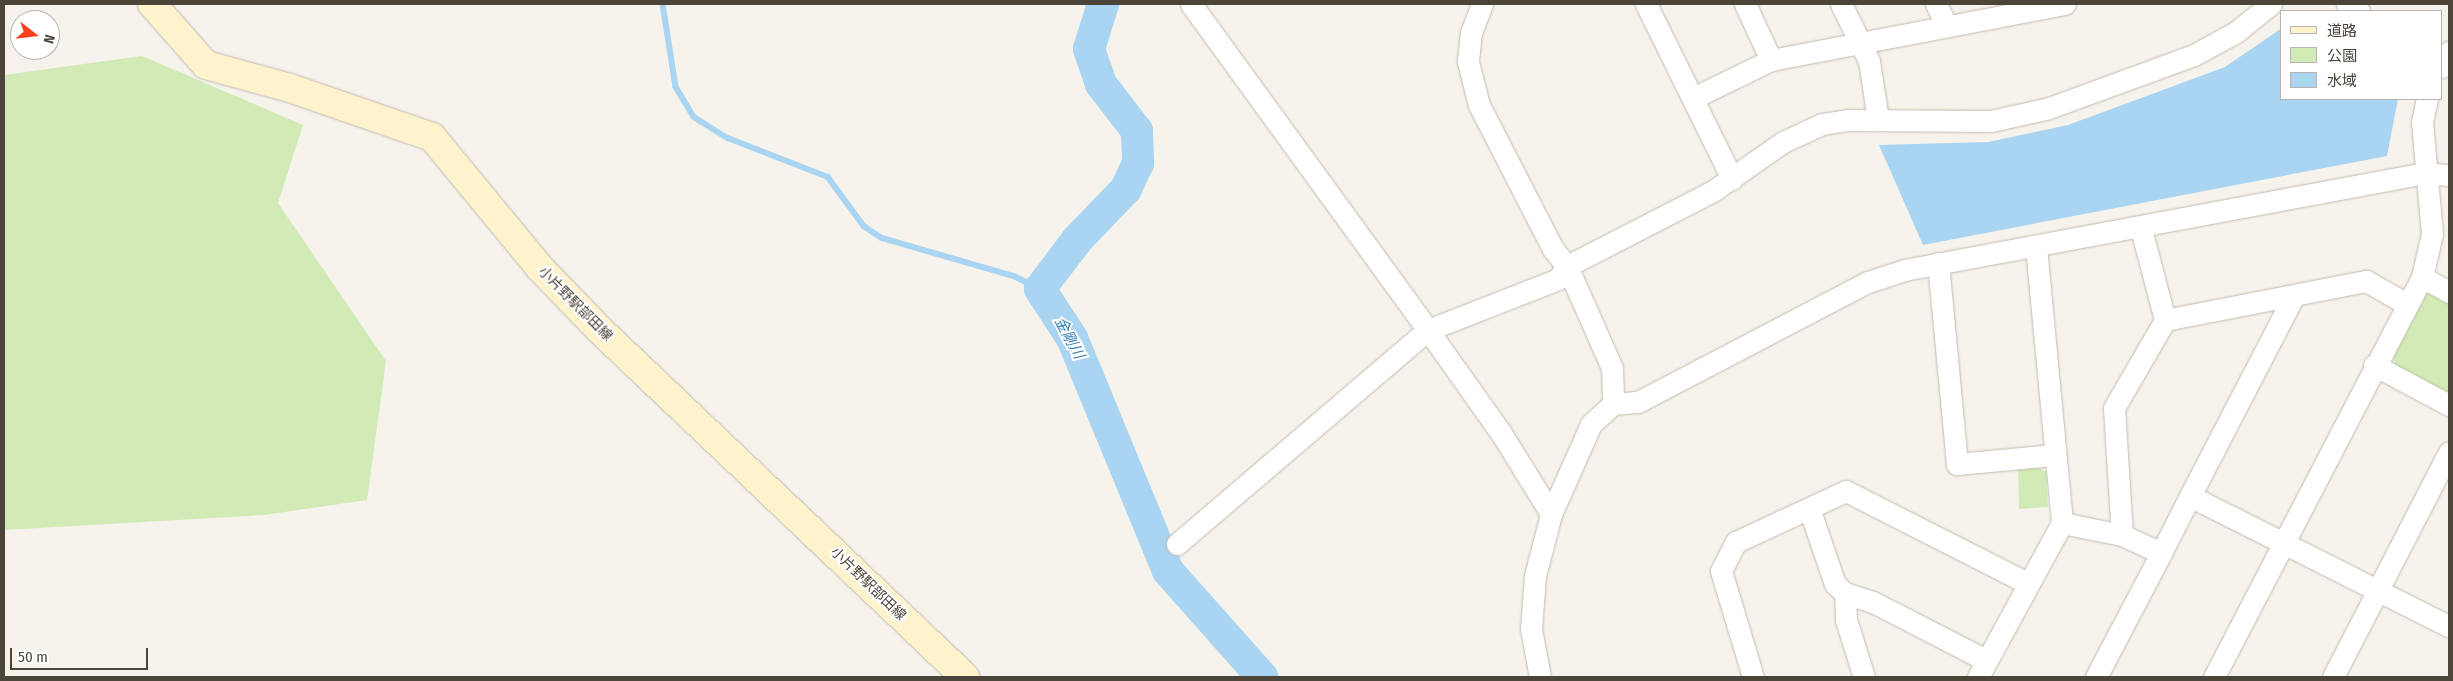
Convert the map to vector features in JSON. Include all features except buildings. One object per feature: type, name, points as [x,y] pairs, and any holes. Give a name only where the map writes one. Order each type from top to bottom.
[{"type":"main road","name":"小片野駅部田線","points":[[152,4],[206,65],[290,88],[432,137],[538,267],[602,332],[964,677]]},
{"type":"street","points":[[1190,4],[1501,433],[1550,514]]},
{"type":"street","points":[[1482,4],[1471,32],[1468,62],[1479,105],[1553,249],[1567,266],[1612,368],[1613,404]]},
{"type":"street","points":[[1646,4],[1732,179]]},
{"type":"street","points":[[1745,4],[1771,60]]},
{"type":"street","points":[[1841,4],[1869,61],[1878,119]]},
{"type":"street","points":[[1936,4],[1947,27]]},
{"type":"street","points":[[1692,98],[1771,60],[2060,4]]},
{"type":"street","points":[[1177,544],[1428,330],[1558,279],[1567,266],[1732,179],[1783,142],[1813,127],[1878,119],[1991,121],[2049,108],[2194,55],[2236,32],[2271,4]]},
{"type":"street","points":[[2214,677],[2374,365],[2422,277],[2432,234],[2422,122],[2427,100]]},
{"type":"street","points":[[1540,677],[1532,629],[1535,576],[1550,514],[1591,424],[1613,404],[1638,402],[1868,282],[1938,263],[2141,229],[2426,174],[2449,175]]},
{"type":"street","points":[[2122,535],[2114,408],[2164,320],[2141,229]]},
{"type":"street","points":[[1810,511],[1835,584],[1845,593],[1873,602],[1982,669],[2062,523],[2036,247]]},
{"type":"street","points":[[1938,263],[1957,464],[2054,454]]},
{"type":"street","points":[[2422,277],[2449,292]]},
{"type":"street","points":[[2164,320],[2293,297],[2366,281],[2407,304]]},
{"type":"street","points":[[2096,677],[2293,297]]},
{"type":"street","points":[[2374,365],[2449,404]]},
{"type":"street","points":[[2333,677],[2449,452]]},
{"type":"street","points":[[1753,677],[1721,571],[1736,542],[1810,511],[1846,491],[2027,584]]},
{"type":"street","points":[[2190,496],[2449,626]]},
{"type":"street","points":[[2062,523],[2122,535],[2161,553]]},
{"type":"street","points":[[1845,593],[1846,620],[1864,677]]},
{"type":"green space","points":[[142,56],[303,125],[278,203],[386,361],[367,500],[264,515],[4,530],[4,75]]},
{"type":"green space","points":[[2435,292],[2449,300],[2449,396],[2396,368],[2392,352],[2421,295]]},
{"type":"green space","points":[[2036,466],[2046,472],[2048,507],[2019,509],[2018,467]]},
{"type":"water","points":[[2280,29],[2280,100],[2398,100],[2387,156],[1923,245],[1879,145],[1988,142],[2068,125],[2225,67]]},
{"type":"waterway","points":[[663,4],[676,87],[694,117],[728,138],[828,177],[864,226],[882,238],[1014,276],[1040,289]]},
{"type":"waterway","name":"金剛川","points":[[1103,4],[1089,49],[1101,84],[1137,131],[1138,163],[1126,189],[1077,240],[1040,289],[1072,338],[1168,571],[1262,677]]}]
